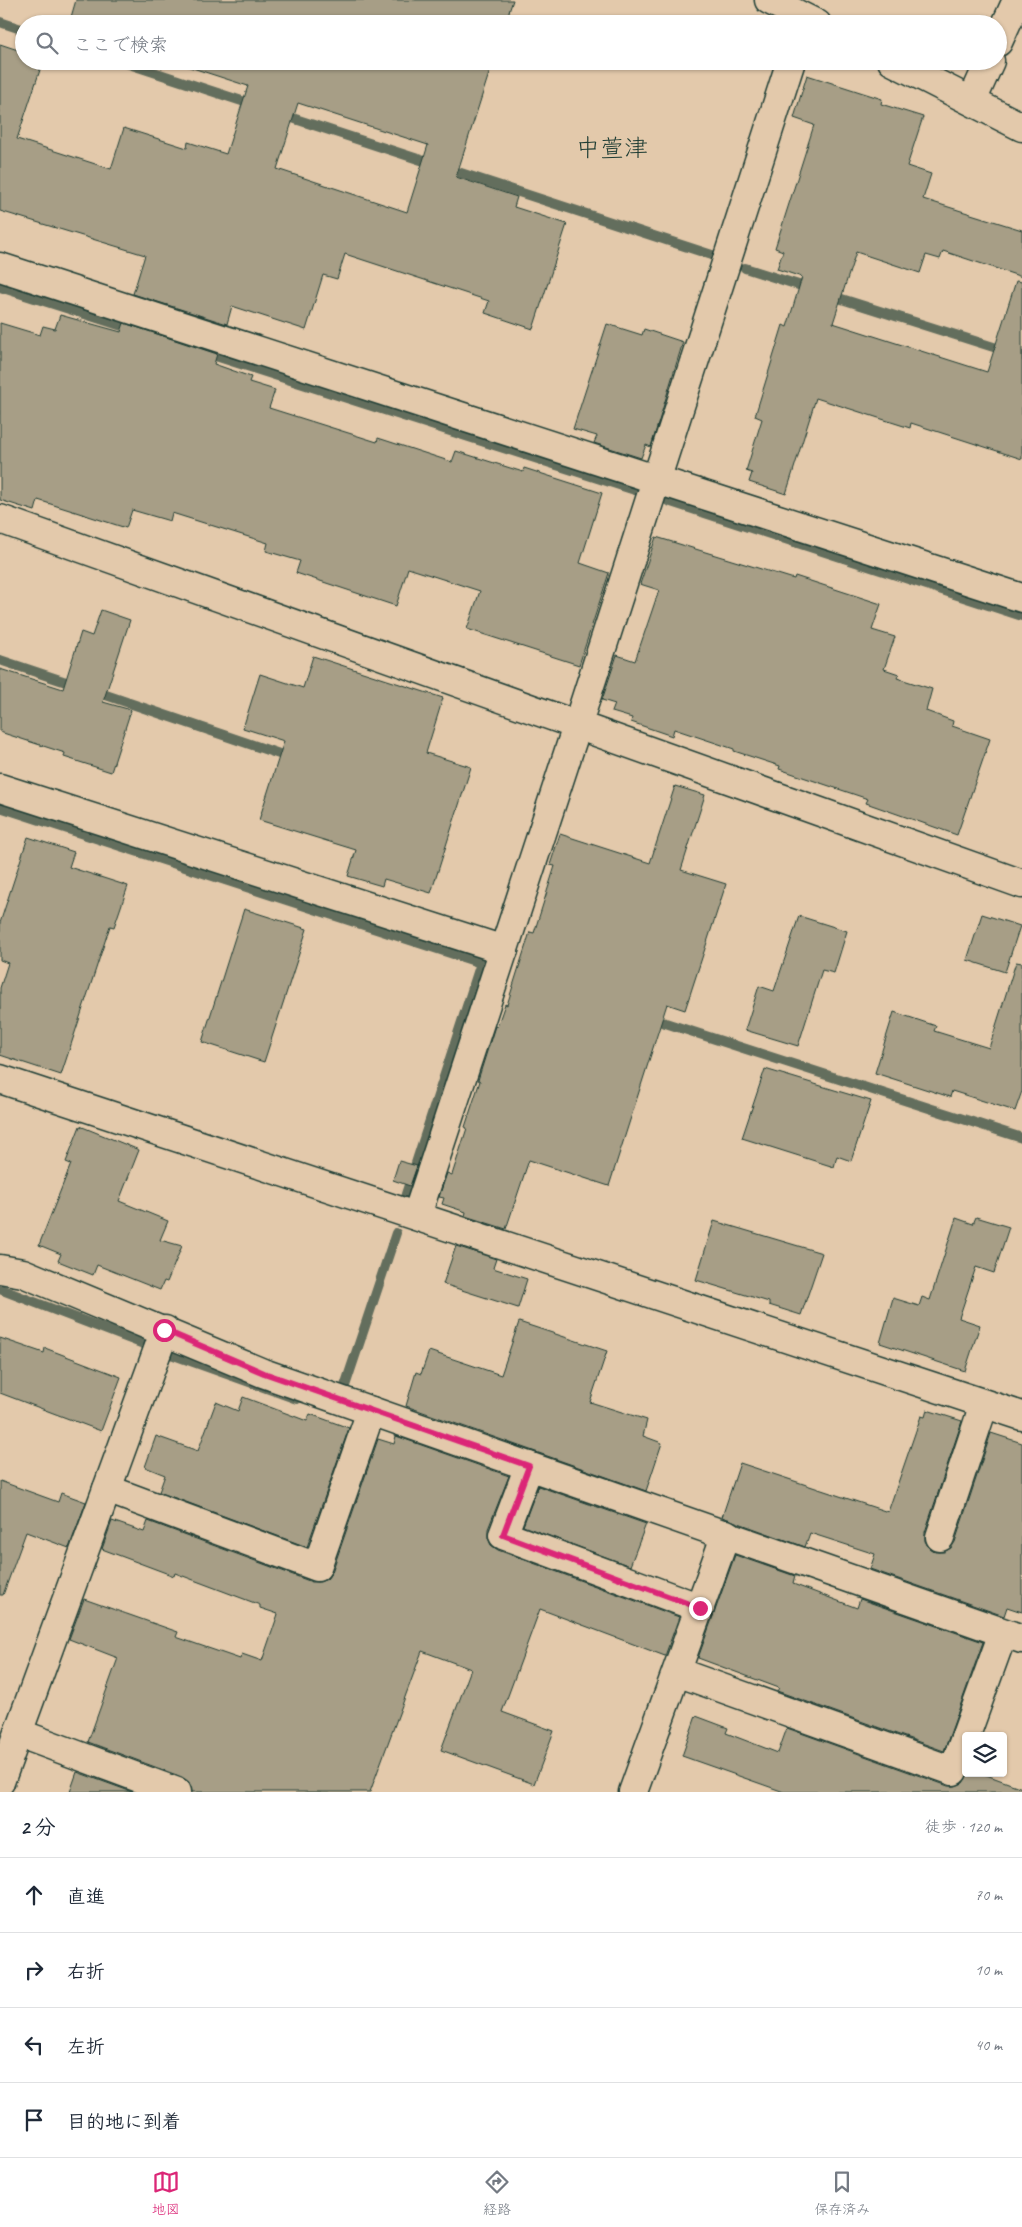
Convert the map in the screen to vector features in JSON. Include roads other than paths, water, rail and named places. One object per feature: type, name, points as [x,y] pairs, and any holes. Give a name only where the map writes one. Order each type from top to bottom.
[{"type":"street","points":[[769,0],[806,15]]},
{"type":"street","points":[[1007,22],[1017,0]]},
{"type":"street","points":[[416,1215],[577,726],[788,70]]},
{"type":"street","points":[[910,70],[1022,127]]},
{"type":"street","points":[[972,102],[986,70]]},
{"type":"street","points":[[0,267],[1022,598]]},
{"type":"street","points":[[0,518],[1022,884]]},
{"type":"street","points":[[0,788],[504,950]]},
{"type":"street","points":[[0,1079],[1022,1416]]},
{"type":"street","points":[[0,1269],[23,1273],[264,1373],[1012,1636],[953,1771],[676,1672]]},
{"type":"street","points":[[0,1782],[164,1330]]},
{"type":"street","points":[[940,1537],[984,1404]]},
{"type":"street","points":[[107,1489],[317,1567],[371,1411]]},
{"type":"street","points":[[529,1466],[503,1535],[700,1608]]},
{"type":"street","points":[[633,1792],[726,1534]]},
{"type":"street","points":[[18,1733],[176,1792]]},
{"type":"waterway","points":[[0,22],[15,27]]},
{"type":"waterway","points":[[147,70],[254,105]]},
{"type":"waterway","points":[[280,114],[712,255]]},
{"type":"waterway","points":[[745,268],[811,289]]},
{"type":"waterway","points":[[0,287],[135,330]]},
{"type":"waterway","points":[[829,295],[1022,356]]},
{"type":"waterway","points":[[203,352],[638,491]]},
{"type":"waterway","points":[[668,501],[1022,616]]},
{"type":"waterway","points":[[0,660],[78,686]]},
{"type":"waterway","points":[[94,691],[291,758]]},
{"type":"waterway","points":[[0,807],[481,963],[406,1194]]},
{"type":"waterway","points":[[650,1018],[1022,1138]]},
{"type":"waterway","points":[[345,1386],[396,1233]]},
{"type":"waterway","points":[[0,1289],[149,1346],[146,1354]]},
{"type":"waterway","points":[[171,1354],[297,1399]]},
{"type":"district","name":"中萱津","points":[[612,148]]}]
